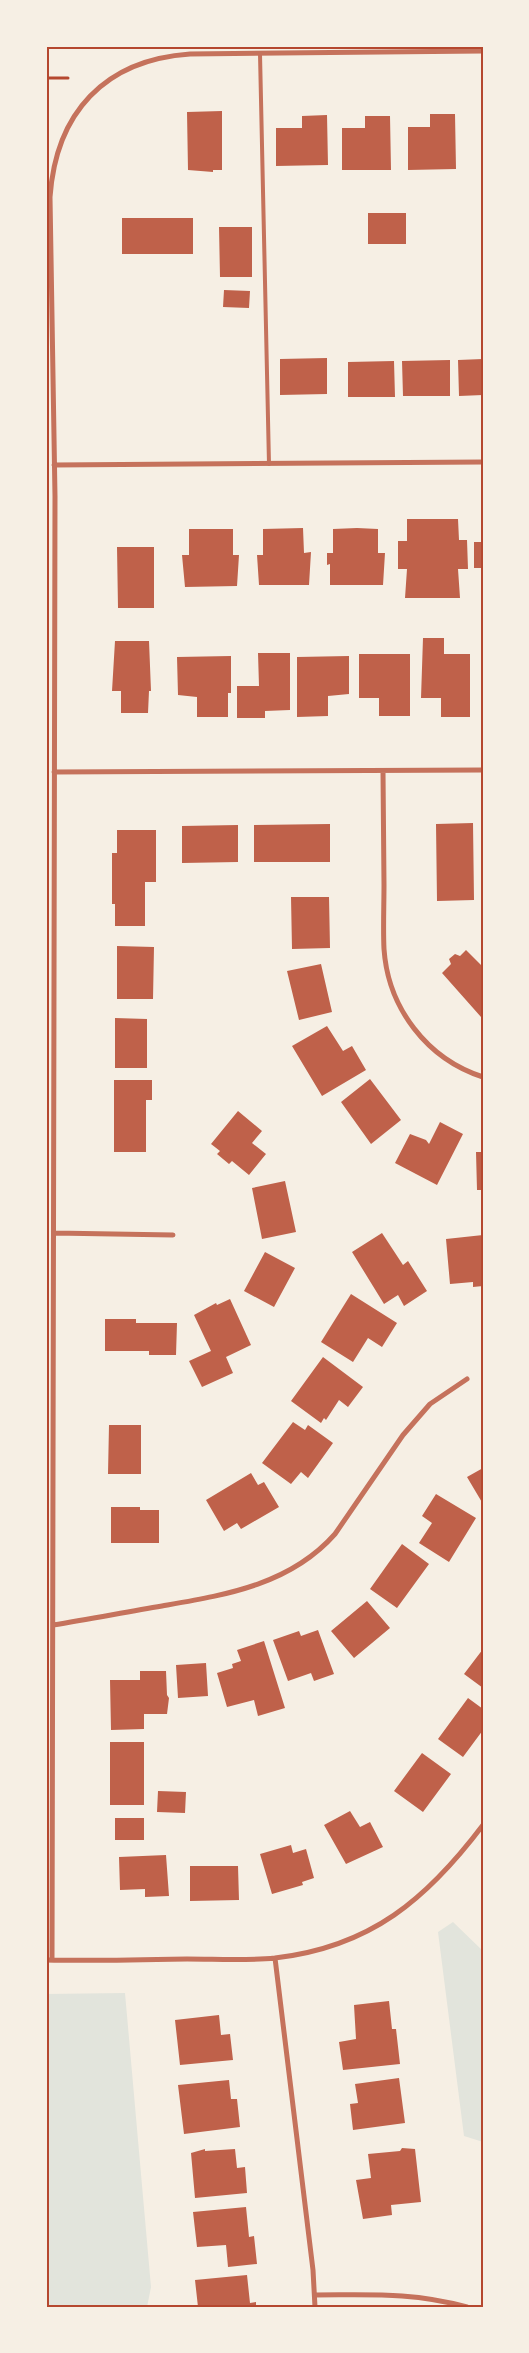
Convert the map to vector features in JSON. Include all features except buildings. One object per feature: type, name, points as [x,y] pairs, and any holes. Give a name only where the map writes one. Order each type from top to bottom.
[{"type":"street","points":[[483,51],[472,48],[190,54],[155,58],[124,70],[89,97],[66,130],[52,171],[50,198],[54,466],[54,1233],[53,1625],[49,1960],[275,1958],[329,1947],[386,1921],[432,1887],[483,1825]]},
{"type":"street","points":[[54,466],[483,462]]},
{"type":"street","points":[[54,772],[483,770]]},
{"type":"street","points":[[384,771],[384,950],[394,995],[409,1023],[431,1046],[453,1063],[483,1077]]},
{"type":"street","points":[[54,1233],[173,1235]]},
{"type":"street","points":[[53,1625],[230,1594],[281,1575],[302,1563],[322,1549],[403,1435],[430,1404],[467,1379]]},
{"type":"street","points":[[275,1958],[316,2295],[315,2307]]},
{"type":"street","points":[[316,2295],[397,2294],[433,2298],[467,2307]]},
{"type":"lane","points":[[260,54],[269,464]]},
{"type":"path","points":[[46,78],[68,78]]},
{"type":"shaded area","points":[[453,1922],[483,1951],[483,2142],[464,2136],[438,1932]]},
{"type":"shaded area","points":[[125,1993],[151,2287],[147,2307],[46,2307],[46,1994]]}]
